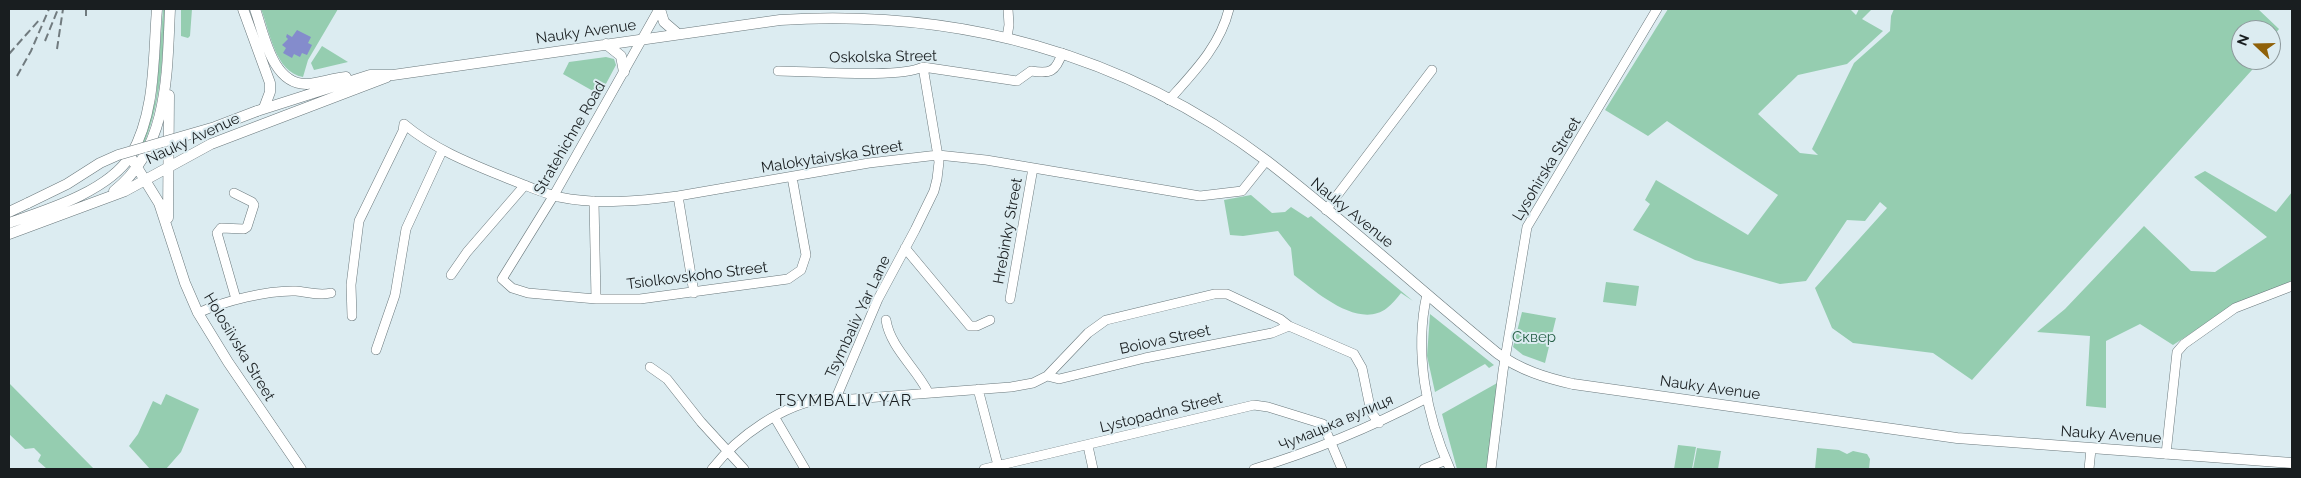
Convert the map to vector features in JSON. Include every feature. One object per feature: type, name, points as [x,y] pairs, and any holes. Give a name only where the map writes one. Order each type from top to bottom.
[{"type":"main road","points":[[130,156],[144,122],[150,95],[157,9]]},
{"type":"main road","points":[[110,195],[136,168],[146,152],[160,116],[167,75],[170,9]]},
{"type":"main road","points":[[243,9],[270,83],[270,92],[261,110]]},
{"type":"main road","points":[[255,9],[276,66],[288,79],[307,84],[370,75]]},
{"type":"main road","points":[[659,9],[664,22],[678,34]]},
{"type":"main road","name":"Nauky Avenue","points":[[9,212],[118,155],[215,126],[370,75],[392,75],[780,20],[850,18],[941,25],[1007,37],[1062,54],[1129,80],[1169,100],[1266,161],[1505,358],[1540,376],[1573,384],[1941,436],[2292,463]]},
{"type":"main road","points":[[606,44],[621,56],[624,72]]},
{"type":"main road","name":"Holosiivska Street","points":[[167,75],[169,92],[167,166],[169,232]]},
{"type":"main road","name":"Nauky Avenue","points":[[9,234],[125,190],[211,144],[392,75]]},
{"type":"main road","name":"Holosiivska Street","points":[[130,156],[159,203],[185,283],[198,313],[228,362],[301,469]]},
{"type":"main road","name":"Nauky Avenue","points":[[9,223],[90,190],[118,170],[130,156]]},
{"type":"street","name":"Stratehichne Road","points":[[502,279],[554,196],[659,9]]},
{"type":"street","points":[[1007,37],[1009,25],[1008,9]]},
{"type":"street","points":[[1169,100],[1210,52],[1219,38],[1229,9]]},
{"type":"street","name":"Lysohirska Street","points":[[1491,469],[1505,358],[1527,227],[1657,9]]},
{"type":"street","name":"Oskolska Street","points":[[778,71],[892,73],[924,67],[1017,81],[1031,71],[1046,72],[1058,67],[1062,54]]},
{"type":"street","name":"Tsymbaliv Yar Lane","points":[[836,398],[878,300],[934,191],[938,169],[938,155],[924,67]]},
{"type":"street","points":[[1326,210],[1432,70]]},
{"type":"street","name":"Malokytaivska Street","points":[[352,316],[351,285],[359,221],[403,131],[404,124],[442,150],[524,185],[554,196],[594,201],[649,200],[869,163],[938,155],[986,160],[1200,196],[1242,191],[1266,161]]},
{"type":"street","points":[[376,350],[395,295],[406,229],[442,150]]},
{"type":"street","name":"Hrebinky Street","points":[[1010,299],[1033,168]]},
{"type":"street","name":"Tsiolkovskoho Street","points":[[502,279],[512,288],[528,293],[596,299],[640,299],[788,279],[796,276],[804,263],[806,255],[792,177]]},
{"type":"street","points":[[452,275],[467,252],[524,185]]},
{"type":"street","points":[[234,193],[252,202],[254,205],[247,227],[244,229],[221,228],[217,233],[236,299]]},
{"type":"street","points":[[678,196],[694,293]]},
{"type":"street","points":[[594,201],[596,299]]},
{"type":"street","name":"Tsymbaliv Yar Lane","points":[[905,248],[970,326],[977,326],[990,320]]},
{"type":"street","points":[[2166,454],[2177,352],[2184,344],[2235,308],[2292,286]]},
{"type":"street","points":[[198,313],[236,299],[295,291],[324,295],[331,293]]},
{"type":"street","points":[[712,469],[727,450],[742,437],[775,418],[809,402],[825,398],[1011,387],[1033,383],[1047,376],[1088,333],[1106,320],[1214,294],[1227,294],[1280,319],[1289,326],[1301,329],[1325,343],[1354,354],[1362,368],[1371,412],[1379,423]]},
{"type":"street","points":[[1427,294],[1422,320],[1420,358],[1427,398],[1450,469]]},
{"type":"street","name":"Tsymbaliv Yar Lane","points":[[886,320],[887,329],[897,348],[914,369],[928,392]]},
{"type":"street","name":"Boiova Street","points":[[1047,376],[1059,379],[1145,358],[1272,333],[1289,326]]},
{"type":"street","points":[[650,367],[667,379],[695,416],[744,469]]},
{"type":"street","points":[[978,389],[998,468]]},
{"type":"street","name":"Чумацька вулиця","points":[[1254,469],[1332,443],[1379,423],[1427,398]]},
{"type":"street","name":"Lystopadna Street","points":[[984,469],[998,468],[1254,405],[1268,406],[1319,422],[1326,428],[1342,469]]},
{"type":"street","points":[[775,418],[805,469]]},
{"type":"street","points":[[1088,446],[1092,469]]},
{"type":"street","points":[[2089,469],[2091,449]]},
{"type":"street","points":[[1424,469],[1446,460]]},
{"type":"green space","points":[[163,9],[165,9],[158,94],[150,127],[144,144],[142,144],[156,98]]},
{"type":"green space","points":[[181,9],[192,9],[190,36],[188,38],[181,36]]},
{"type":"green space","points":[[261,9],[338,9],[308,60],[303,77],[294,74],[286,68],[280,59]]},
{"type":"green space","points":[[1668,9],[1850,9],[1856,15],[1859,9],[1872,9],[1862,19],[1883,31],[1847,64],[1798,75],[1758,114],[1800,153],[1818,155],[1812,149],[1854,63],[1890,31],[1891,16],[1894,9],[2258,9],[2270,20],[2231,20],[2231,70],[2252,70],[1972,380],[1933,353],[1853,343],[1832,328],[1815,288],[1887,208],[1880,202],[1865,221],[1847,220],[1806,281],[1780,284],[1695,260],[1633,230],[1650,204],[1645,200],[1656,180],[1748,235],[1778,195],[1667,121],[1648,136],[1605,110]]},
{"type":"green space","points":[[322,46],[348,62],[314,70],[311,63]]},
{"type":"green space","points":[[606,57],[614,59],[616,65],[600,95],[563,74],[569,62]]},
{"type":"green space","points":[[2205,171],[2276,212],[2292,192],[2292,280],[2277,290],[2239,302],[2173,345],[2140,324],[2106,341],[2106,408],[2086,406],[2090,336],[2037,332],[2065,309],[2144,226],[2191,271],[2215,272],[2267,237],[2194,177]]},
{"type":"green space","points":[[1251,195],[1272,213],[1285,212],[1291,207],[1308,218],[1311,216],[1413,301],[1401,293],[1387,308],[1376,314],[1364,315],[1351,312],[1326,299],[1294,275],[1291,248],[1278,231],[1243,236],[1230,235],[1224,200]]},
{"type":"green space","points":[[1606,282],[1639,286],[1636,306],[1603,302]]},
{"type":"green space","name":"Сквер","points":[[1522,312],[1556,318],[1545,363],[1523,355],[1513,347]]},
{"type":"green space","points":[[1430,314],[1494,365],[1489,368],[1485,364],[1435,392],[1427,356]]},
{"type":"green space","points":[[1499,382],[1487,469],[1457,469],[1442,414]]},
{"type":"green space","points":[[9,383],[94,469],[47,469],[38,461],[41,455],[34,448],[25,449],[9,434]]},
{"type":"green space","points":[[166,394],[199,409],[181,452],[166,469],[150,469],[129,446],[138,434],[153,401],[161,405]]},
{"type":"green space","points":[[1678,445],[1696,447],[1692,469],[1674,469]]},
{"type":"green space","points":[[1697,448],[1721,451],[1718,469],[1693,469]]},
{"type":"green space","points":[[1817,448],[1839,450],[1847,454],[1853,451],[1867,454],[1870,459],[1869,469],[1815,469]]},
{"type":"water","points":[[297,30],[311,37],[308,43],[312,45],[307,55],[302,53],[300,57],[294,54],[292,58],[283,53],[286,48],[282,45],[288,39],[286,37],[287,34],[292,37]]},
{"type":"railway","points":[[17,76],[31,51],[49,9]]},
{"type":"railway","points":[[45,41],[58,9]]},
{"type":"railway","points":[[57,49],[63,9]]},
{"type":"railway","points":[[86,9],[86,16]]},
{"type":"railway","points":[[9,54],[40,19]]},
{"type":"district","name":"TSYMBALIV YAR","points":[[844,401]]}]
